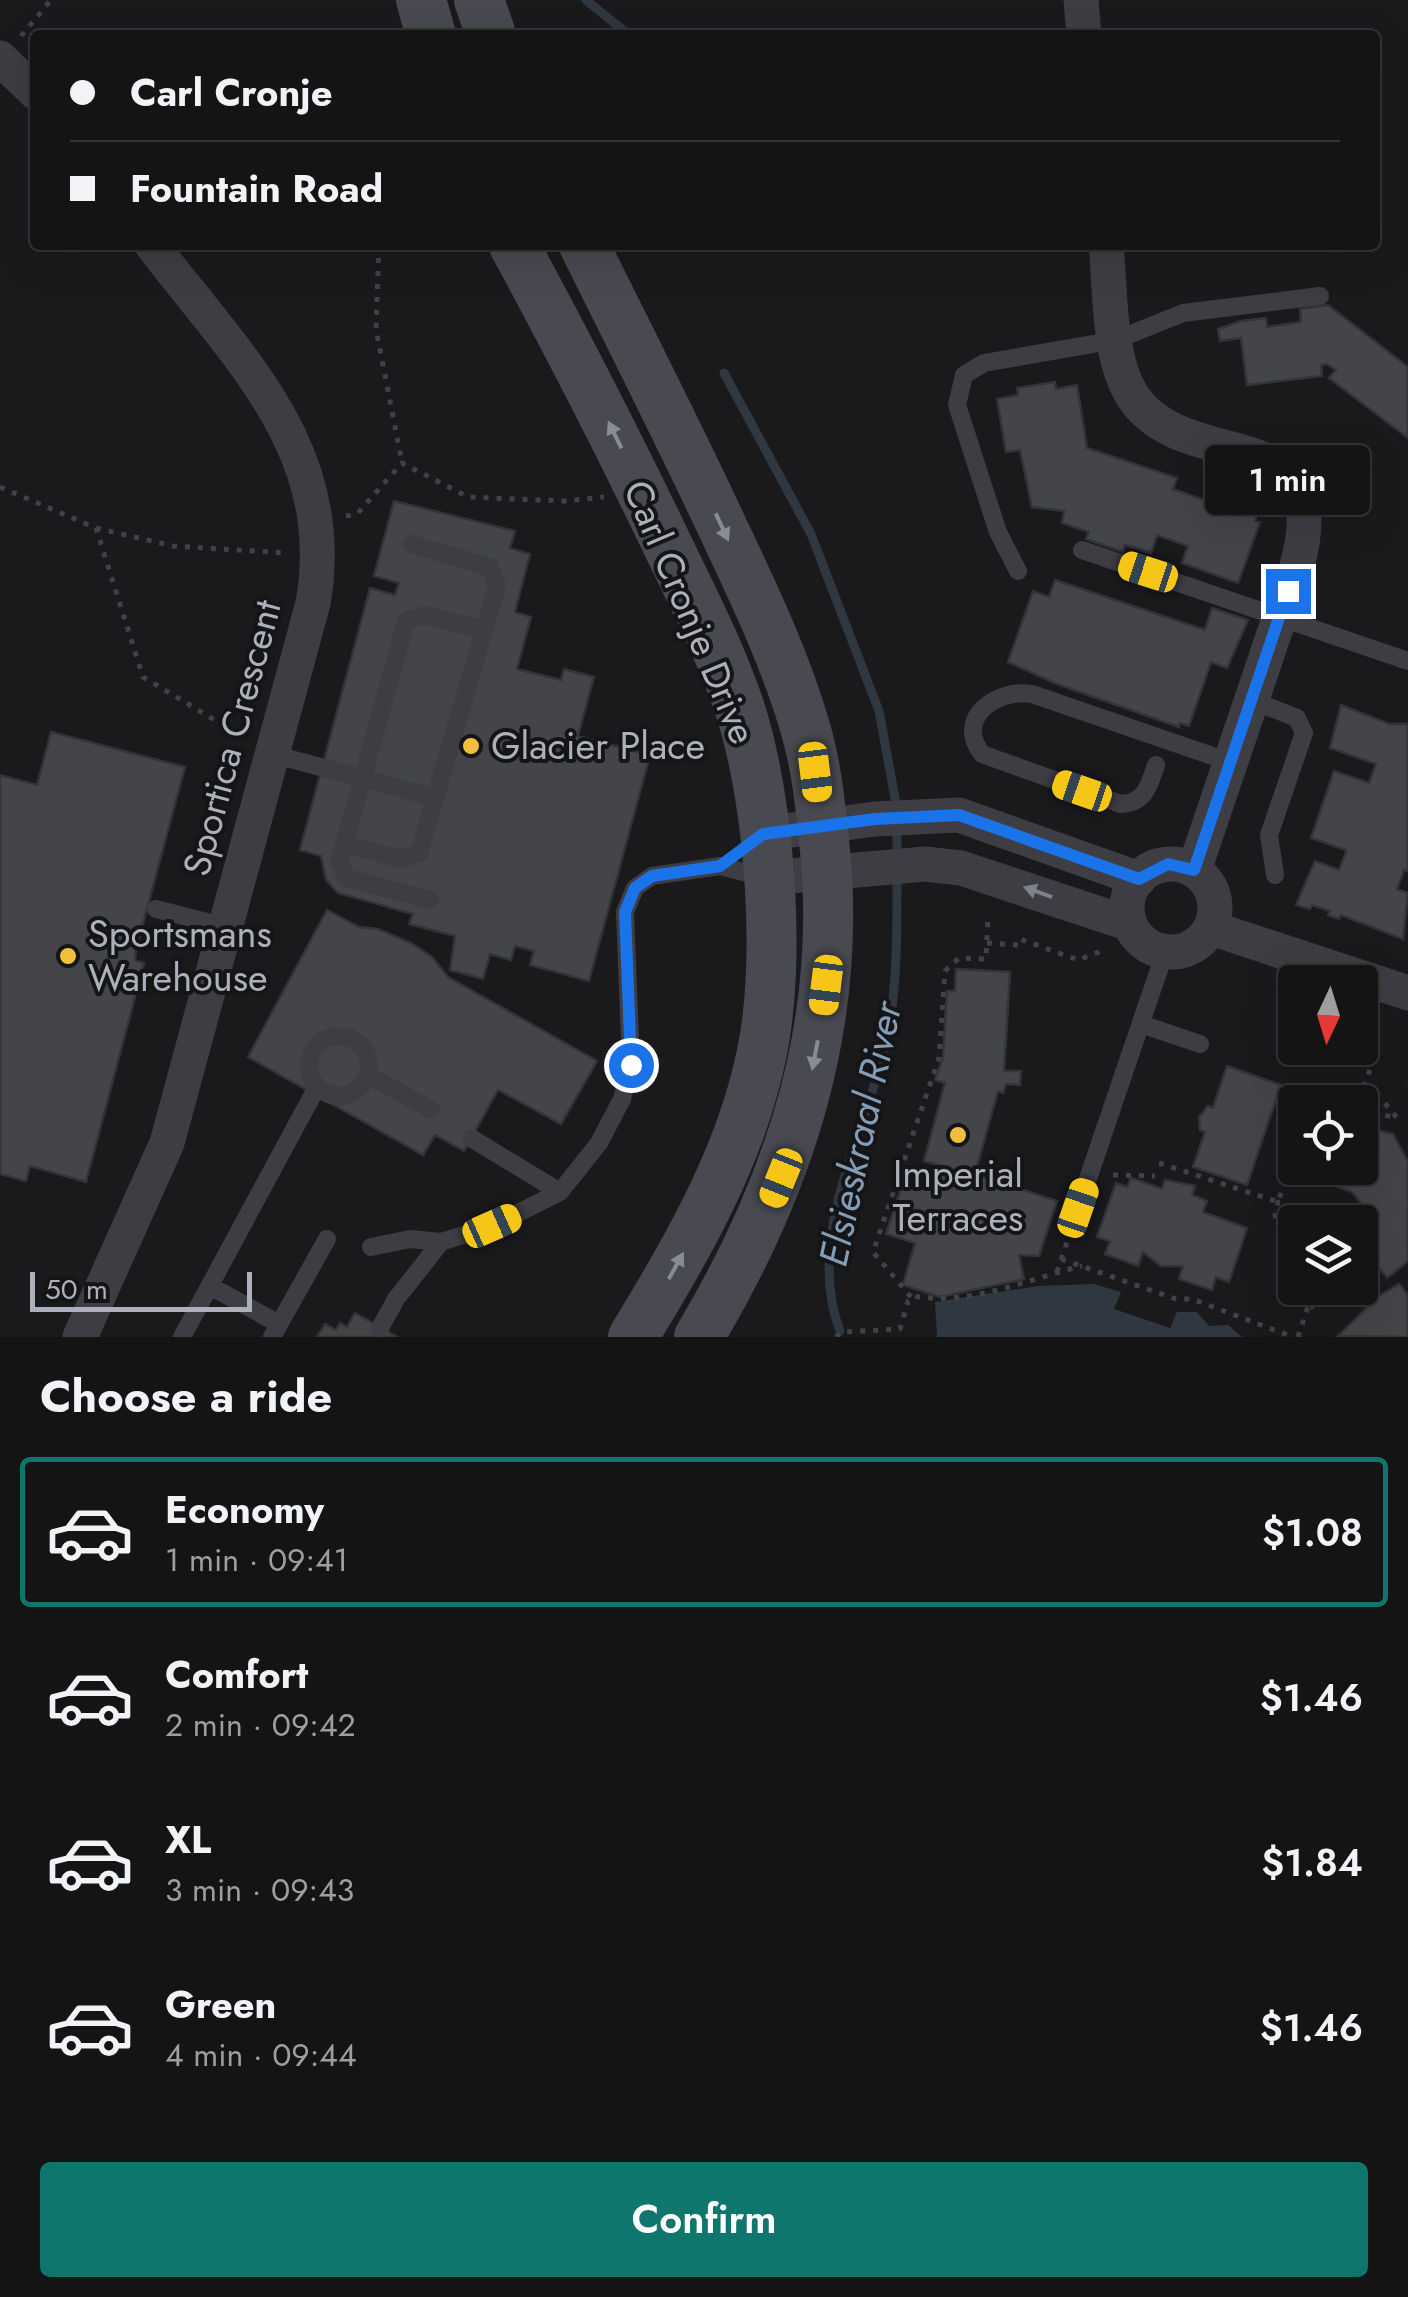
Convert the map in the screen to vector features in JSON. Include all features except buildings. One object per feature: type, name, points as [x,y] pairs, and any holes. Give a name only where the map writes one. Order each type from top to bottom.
[{"type":"main road","points":[[421,0],[430,30]]},
{"type":"main road","points":[[479,0],[489,30]]},
{"type":"main road","name":"Carl Cronje Drive","points":[[517,250],[641,490],[740,708],[747,856],[767,1012],[759,1069],[714,1194],[633,1337]]},
{"type":"main road","name":"Carl Cronje Drive","points":[[586,250],[743,570],[794,694],[815,772],[825,848],[826,985],[805,1103],[768,1210],[699,1337]]},
{"type":"street","points":[[1081,0],[1084,30]]},
{"type":"street","points":[[1,59],[30,87]]},
{"type":"street","name":"Sportica Crescent","points":[[80,1337],[167,1143],[313,603],[319,555],[313,493],[294,440],[264,392],[156,250]]},
{"type":"street","points":[[1107,250],[1124,378],[1148,414],[1178,430],[1265,460],[1300,490],[1306,504],[1306,536],[1194,870]]},
{"type":"street","points":[[747,856],[825,848],[875,819],[959,815],[1139,879]]},
{"type":"street","points":[[825,848],[878,868],[924,864],[1005,880],[1120,936],[1165,952],[1191,948],[1211,928],[1216,902],[1204,878],[1194,870],[1168,864],[1139,879],[1128,896],[1120,936]]},
{"type":"street","points":[[1211,928],[1408,993]]},
{"type":"lane","points":[[1018,571],[998,532],[957,406],[958,386],[973,368],[1116,340],[1183,313],[1320,296]]},
{"type":"lane","points":[[344,844],[401,859],[414,857],[423,846],[481,629],[497,586],[495,572],[484,564],[411,544]]},
{"type":"lane","points":[[1082,550],[1408,661]]},
{"type":"lane","points":[[430,900],[343,876],[338,868],[406,621],[424,614],[481,629]]},
{"type":"lane","points":[[1156,766],[1145,794],[1134,802],[1120,804],[982,754],[974,742],[974,719],[982,707],[1003,694],[1032,694],[1230,762]]},
{"type":"lane","points":[[1251,700],[1297,718],[1304,733],[1270,836],[1275,875]]},
{"type":"lane","points":[[272,754],[436,798]]},
{"type":"lane","points":[[371,1248],[410,1239],[441,1242],[492,1226],[560,1192],[599,1143],[622,1099],[631,1065],[625,912],[635,888],[652,876],[747,856]]},
{"type":"lane","points":[[156,909],[226,927]]},
{"type":"lane","points":[[1078,1208],[1165,952]]},
{"type":"lane","points":[[1141,1024],[1200,1044]]},
{"type":"lane","points":[[332,1036],[348,1037],[361,1046],[369,1059],[368,1075],[360,1088],[346,1096],[330,1096],[316,1087],[309,1073],[310,1057],[318,1044],[332,1036]]},
{"type":"lane","points":[[368,1075],[431,1110]]},
{"type":"lane","points":[[182,1337],[316,1087]]},
{"type":"lane","points":[[471,1138],[560,1192]]},
{"type":"lane","points":[[210,1286],[275,1330],[327,1239]]},
{"type":"lane","points":[[380,1328],[396,1300],[441,1242]]},
{"type":"path","points":[[1,59],[51,0]]},
{"type":"path","points":[[379,250],[376,329],[402,464]]},
{"type":"path","points":[[402,464],[468,497],[550,500],[641,490]]},
{"type":"path","points":[[346,516],[358,514],[402,464]]},
{"type":"path","points":[[0,488],[96,528],[173,546],[319,555]]},
{"type":"path","points":[[96,528],[143,677],[272,754]]},
{"type":"path","points":[[988,918],[986,959],[960,958],[944,971],[938,1058],[873,1252],[911,1297],[958,1297],[1082,1266]]},
{"type":"path","points":[[986,942],[1018,945],[1020,940],[1078,960],[1120,936]]},
{"type":"path","points":[[1378,1099],[1398,1118],[1378,1113]]},
{"type":"path","points":[[1159,1163],[1285,1205]]},
{"type":"path","points":[[1056,1272],[1078,1208],[1102,1205],[1113,1176],[1155,1176]]},
{"type":"path","points":[[1278,1222],[1274,1215],[1284,1185]]},
{"type":"path","points":[[1061,1259],[1176,1299],[1192,1299],[1296,1337],[1309,1305]]},
{"type":"path","points":[[836,1337],[842,1332],[900,1329],[911,1297]]},
{"type":"path","points":[[1308,1310],[1314,1305]]},
{"type":"shaded area","points":[[1094,1284],[1121,1292],[1114,1309],[1170,1328],[1177,1312],[1197,1312],[1209,1326],[1228,1325],[1242,1337],[937,1337],[935,1302],[1038,1286]]},
{"type":"waterway","name":"Elsieskraal River","points":[[586,0],[623,30]]},
{"type":"waterway","name":"Elsieskraal River","points":[[724,373],[811,534],[879,711],[897,809]]},
{"type":"waterway","name":"Elsieskraal River","points":[[897,824],[897,859]]},
{"type":"waterway","name":"Elsieskraal River","points":[[840,1331],[831,1296],[833,1225],[889,1029],[896,962],[897,874]]},
{"type":"place","name":"Glacier Place","points":[[471,746]]},
{"type":"place","name":"Sportsmans Warehouse","points":[[68,956]]},
{"type":"place","name":"Imperial Terraces","points":[[958,1135]]},
{"type":"route","points":[[631,1065],[625,912],[635,888],[652,876],[720,866],[763,834],[875,819],[959,815],[1139,879],[1154,867],[1168,864],[1194,870],[1288,591]]}]
